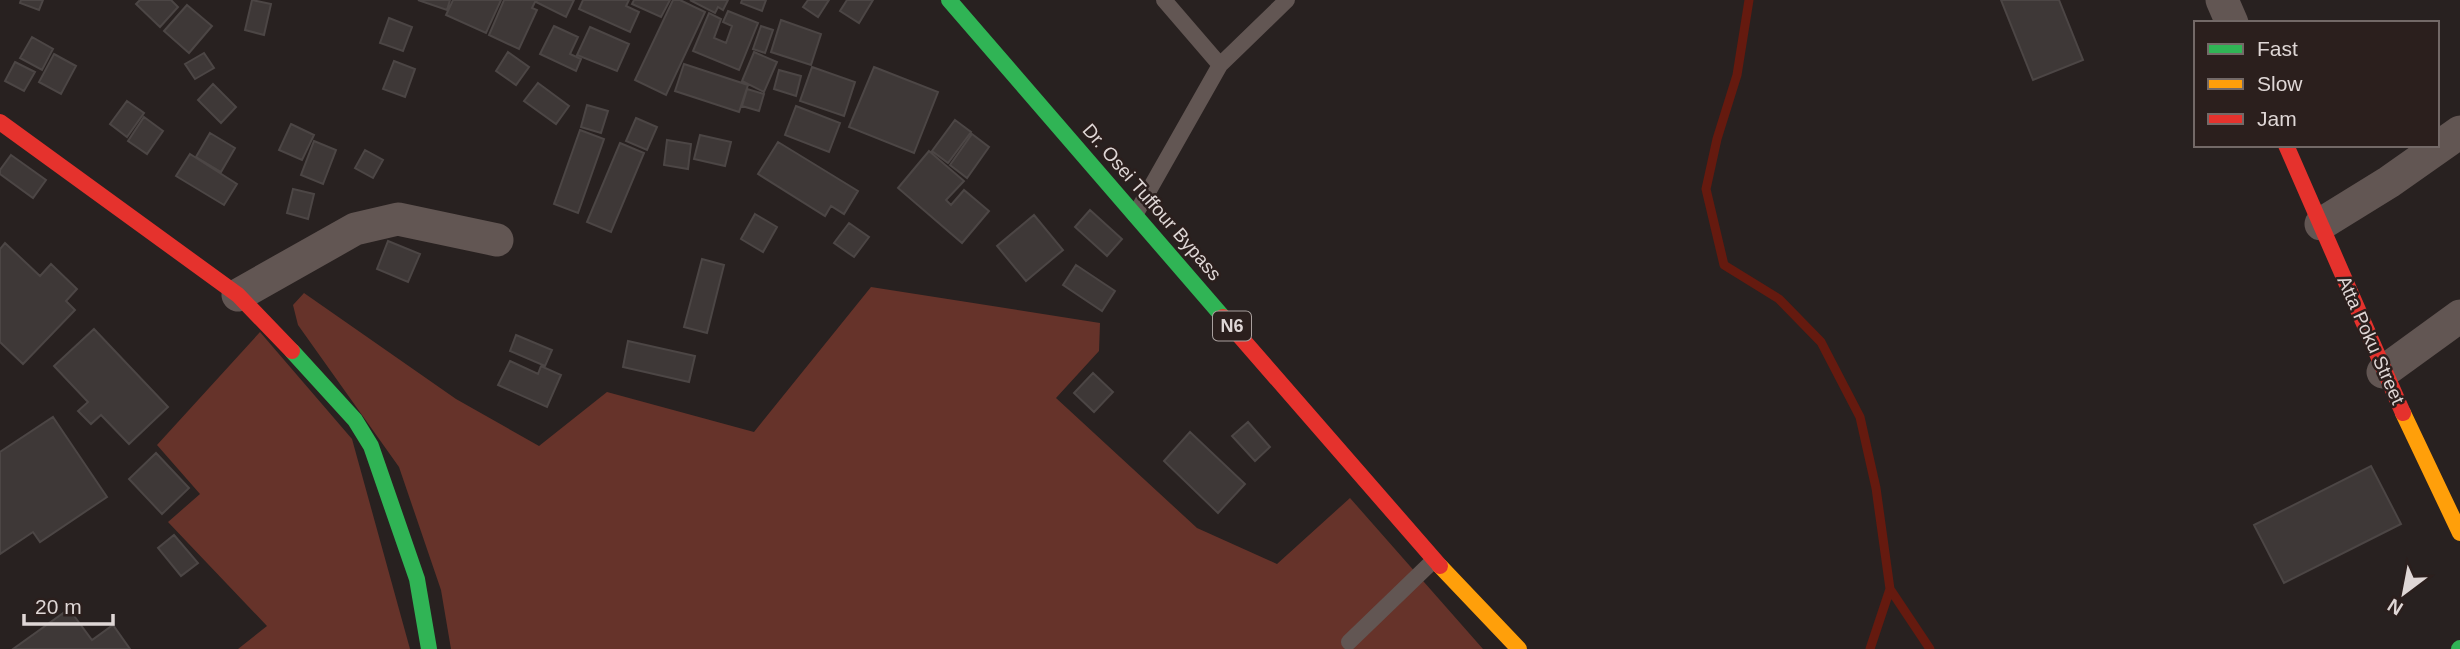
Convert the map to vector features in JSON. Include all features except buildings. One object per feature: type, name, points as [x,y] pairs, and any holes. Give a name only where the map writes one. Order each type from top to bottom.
[{"type":"main road","name":"Dr. Osei Tuffour Bypass","points":[[949,0],[1434,560],[1520,649]]},
{"type":"main road","points":[[0,122],[239,295],[355,420],[371,446],[417,579],[429,649]]},
{"type":"main road","name":"Atta Poku Street","points":[[2287,147],[2383,372],[2460,533]]},
{"type":"street","points":[[2222,0],[2231,21]]},
{"type":"street","points":[[2439,147],[2460,132]]},
{"type":"street","points":[[2321,224],[2439,147]]},
{"type":"street","points":[[239,295],[355,229],[398,219],[498,240]]},
{"type":"street","points":[[2383,372],[2460,317]]},
{"type":"lane","points":[[1164,0],[1220,65]]},
{"type":"lane","points":[[1136,215],[1220,65],[1287,0]]},
{"type":"lane","points":[[1349,642],[1434,560]]},
{"type":"shaded area","points":[[871,287],[1100,323],[1099,351],[1056,398],[1197,528],[1277,564],[1350,498],[1483,649],[451,649],[441,590],[399,467],[298,325],[293,305],[304,293],[456,399],[539,446],[607,392],[754,432]]},
{"type":"shaded area","points":[[260,332],[352,439],[410,649],[238,649],[267,626],[168,522],[200,494],[157,445]]},
{"type":"waterway","points":[[1749,0],[1737,75],[1717,139],[1706,189],[1724,265],[1779,299],[1821,342],[1860,417],[1876,488],[1890,589],[1930,649]]},
{"type":"waterway","points":[[1870,649],[1890,589]]},
{"type":"traffic: fast","points":[[949,0],[1223,317]]},
{"type":"traffic: fast","points":[[292,351],[355,420],[371,446],[417,579],[429,649]]},
{"type":"traffic: slow","points":[[2403,413],[2460,533]]},
{"type":"traffic: slow","points":[[1440,566],[1519,649]]},
{"type":"traffic: jam","points":[[0,122],[238,295],[292,351]]},
{"type":"traffic: jam","points":[[2287,147],[2403,413]]},
{"type":"traffic: jam","points":[[1223,317],[1440,566]]}]
